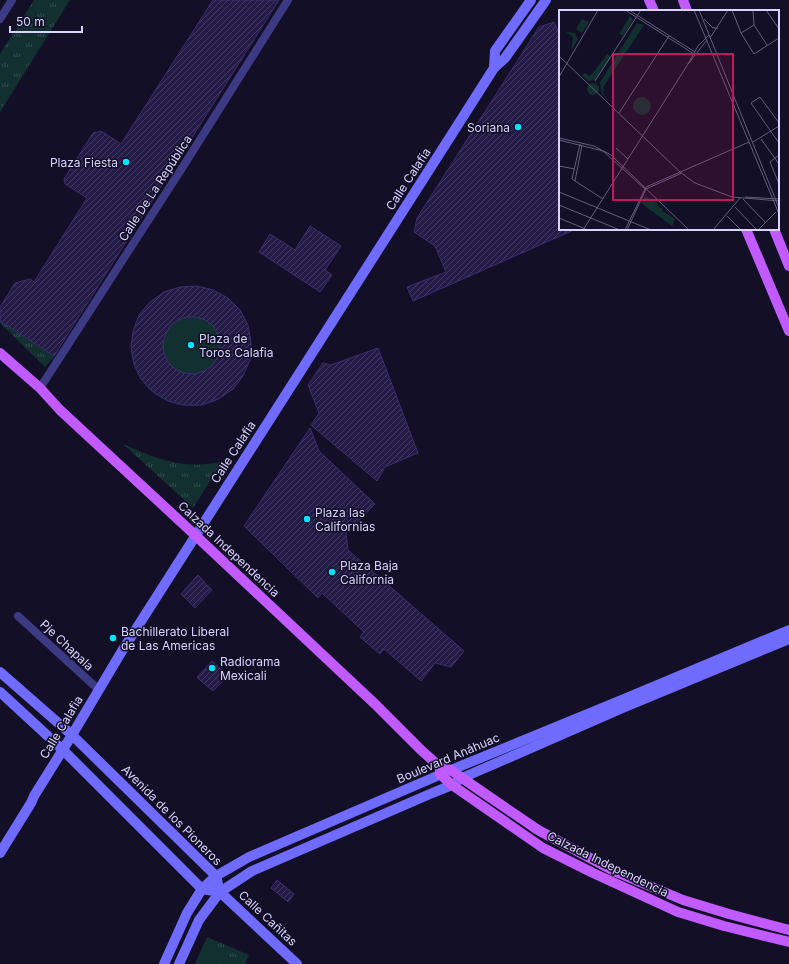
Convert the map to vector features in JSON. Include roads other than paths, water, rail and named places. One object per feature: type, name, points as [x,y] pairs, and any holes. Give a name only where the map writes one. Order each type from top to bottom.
[{"type":"main road","points":[[649,0],[654,10]]},
{"type":"main road","points":[[683,0],[687,10]]},
{"type":"main road","points":[[746,230],[789,331]]},
{"type":"main road","points":[[774,230],[789,266]]},
{"type":"main road","name":"Calzada Independencia","points":[[0,353],[40,388],[60,410],[375,704],[440,770],[452,785],[543,848],[593,874],[678,912],[724,926],[789,942]]},
{"type":"main road","name":"Calzada Independencia","points":[[440,770],[451,770],[538,830],[616,872],[682,900],[789,930]]},
{"type":"street","points":[[0,18],[12,0]]},
{"type":"street","name":"Calle De La República","points":[[40,388],[184,165],[288,0]]},
{"type":"street","name":"Calle Calafia","points":[[494,68],[496,51],[531,0]]},
{"type":"street","name":"Calle Calafia","points":[[0,853],[122,651],[195,535],[494,68],[505,58],[546,0]]},
{"type":"street","name":"Pje Chapala","points":[[18,616],[99,690]]},
{"type":"street","name":"Boulevard Anáhuac","points":[[451,770],[789,630]]},
{"type":"street","name":"Boulevard Anáhuac","points":[[180,964],[199,920],[220,892],[252,871],[452,785],[462,778],[625,707],[789,638]]},
{"type":"street","name":"Avenida de los Pioneros","points":[[0,672],[72,735],[216,876],[220,892]]},
{"type":"street","points":[[0,692],[63,750],[202,889],[220,892]]},
{"type":"street","name":"Boulevard Anáhuac","points":[[164,964],[187,913],[202,889],[216,876],[249,857],[440,770]]},
{"type":"street","name":"Calle Cañitas","points":[[220,892],[297,964]]},
{"type":"place","name":"Soriana","points":[[518,127]]},
{"type":"place","name":"Plaza Fiesta","points":[[126,162]]},
{"type":"place","name":"Plaza de Toros Calafia","points":[[191,345]]},
{"type":"place","name":"Plaza las Californias","points":[[307,519]]},
{"type":"place","name":"Plaza Baja California","points":[[332,572]]},
{"type":"place","name":"Bachillerato Liberal de Las Americas","points":[[113,638]]},
{"type":"place","name":"Radiorama Mexicali","points":[[212,668]]}]
